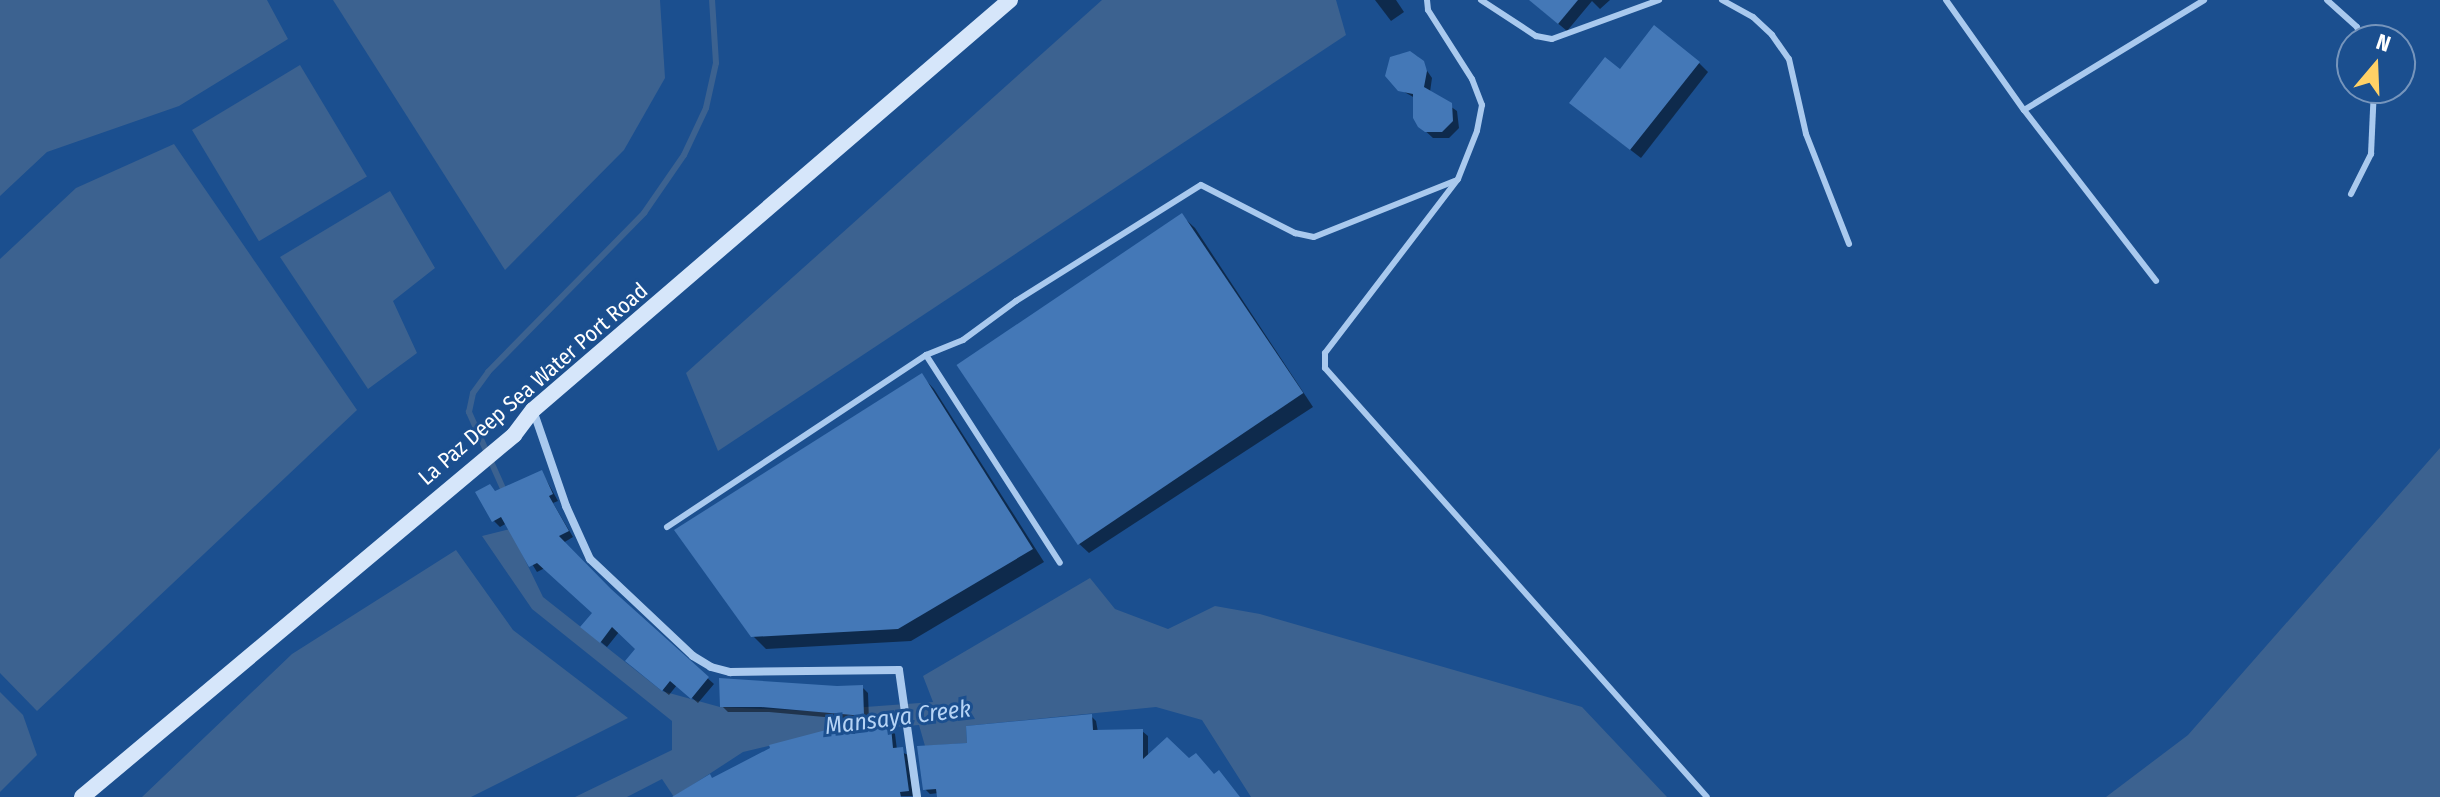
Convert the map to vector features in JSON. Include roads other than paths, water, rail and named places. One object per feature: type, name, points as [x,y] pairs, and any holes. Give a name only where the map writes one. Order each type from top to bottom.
[{"type":"main road","name":"La Paz Deep Sea Water Port Road","points":[[82,797],[514,435],[533,410],[1010,0]]},
{"type":"street","points":[[533,410],[558,486],[590,559],[693,656],[711,667],[730,672],[899,670],[917,797]]},
{"type":"lane","points":[[1427,0],[1428,10],[1472,79],[1482,105],[1477,131],[1458,179],[1325,353],[1325,368],[1707,797]]},
{"type":"lane","points":[[1481,0],[1536,36],[1552,39],[1659,0]]},
{"type":"lane","points":[[1722,0],[1753,17],[1772,35],[1789,59],[1806,134],[1849,244]]},
{"type":"lane","points":[[1946,0],[2024,110],[2156,281]]},
{"type":"lane","points":[[2024,110],[2204,0]]},
{"type":"lane","points":[[2327,0],[2354,24]]},
{"type":"lane","points":[[2351,194],[2371,154],[2373,104]]},
{"type":"lane","points":[[667,527],[926,355],[963,340],[1016,301],[1201,185],[1295,233],[1314,237],[1458,179]]},
{"type":"lane","points":[[926,355],[1060,563]]},
{"type":"water","points":[[0,0],[267,0],[288,39],[179,106],[47,152],[0,196]]},
{"type":"water","points":[[333,0],[660,0],[665,78],[624,150],[505,270]]},
{"type":"water","points":[[1102,0],[1336,0],[1346,35],[718,451],[686,373]]},
{"type":"water","points":[[300,65],[367,176],[259,241],[192,130]]},
{"type":"water","points":[[174,144],[357,410],[37,711],[0,673],[0,259],[76,188]]},
{"type":"water","points":[[390,191],[435,268],[393,301],[417,353],[368,389],[280,257]]},
{"type":"water","points":[[2440,448],[2440,797],[2106,797],[2188,735]]},
{"type":"water","name":"Mansaya Creek","points":[[510,529],[543,597],[662,691],[720,707],[811,711],[933,702],[923,676],[1090,578],[1115,609],[1168,629],[1215,606],[1260,614],[1582,707],[1667,797],[1251,797],[1202,720],[1156,707],[966,726],[967,743],[925,746],[919,725],[829,732],[743,752],[674,797],[662,779],[627,797],[575,797],[672,750],[672,721],[532,609],[482,536]]},
{"type":"water","points":[[456,550],[513,630],[628,718],[471,797],[142,797],[292,654]]},
{"type":"water","points":[[0,692],[23,715],[37,755],[0,792]]},
{"type":"waterway","points":[[505,493],[469,412],[473,393],[488,372],[644,213],[684,155],[706,108],[716,63],[712,0]]}]
